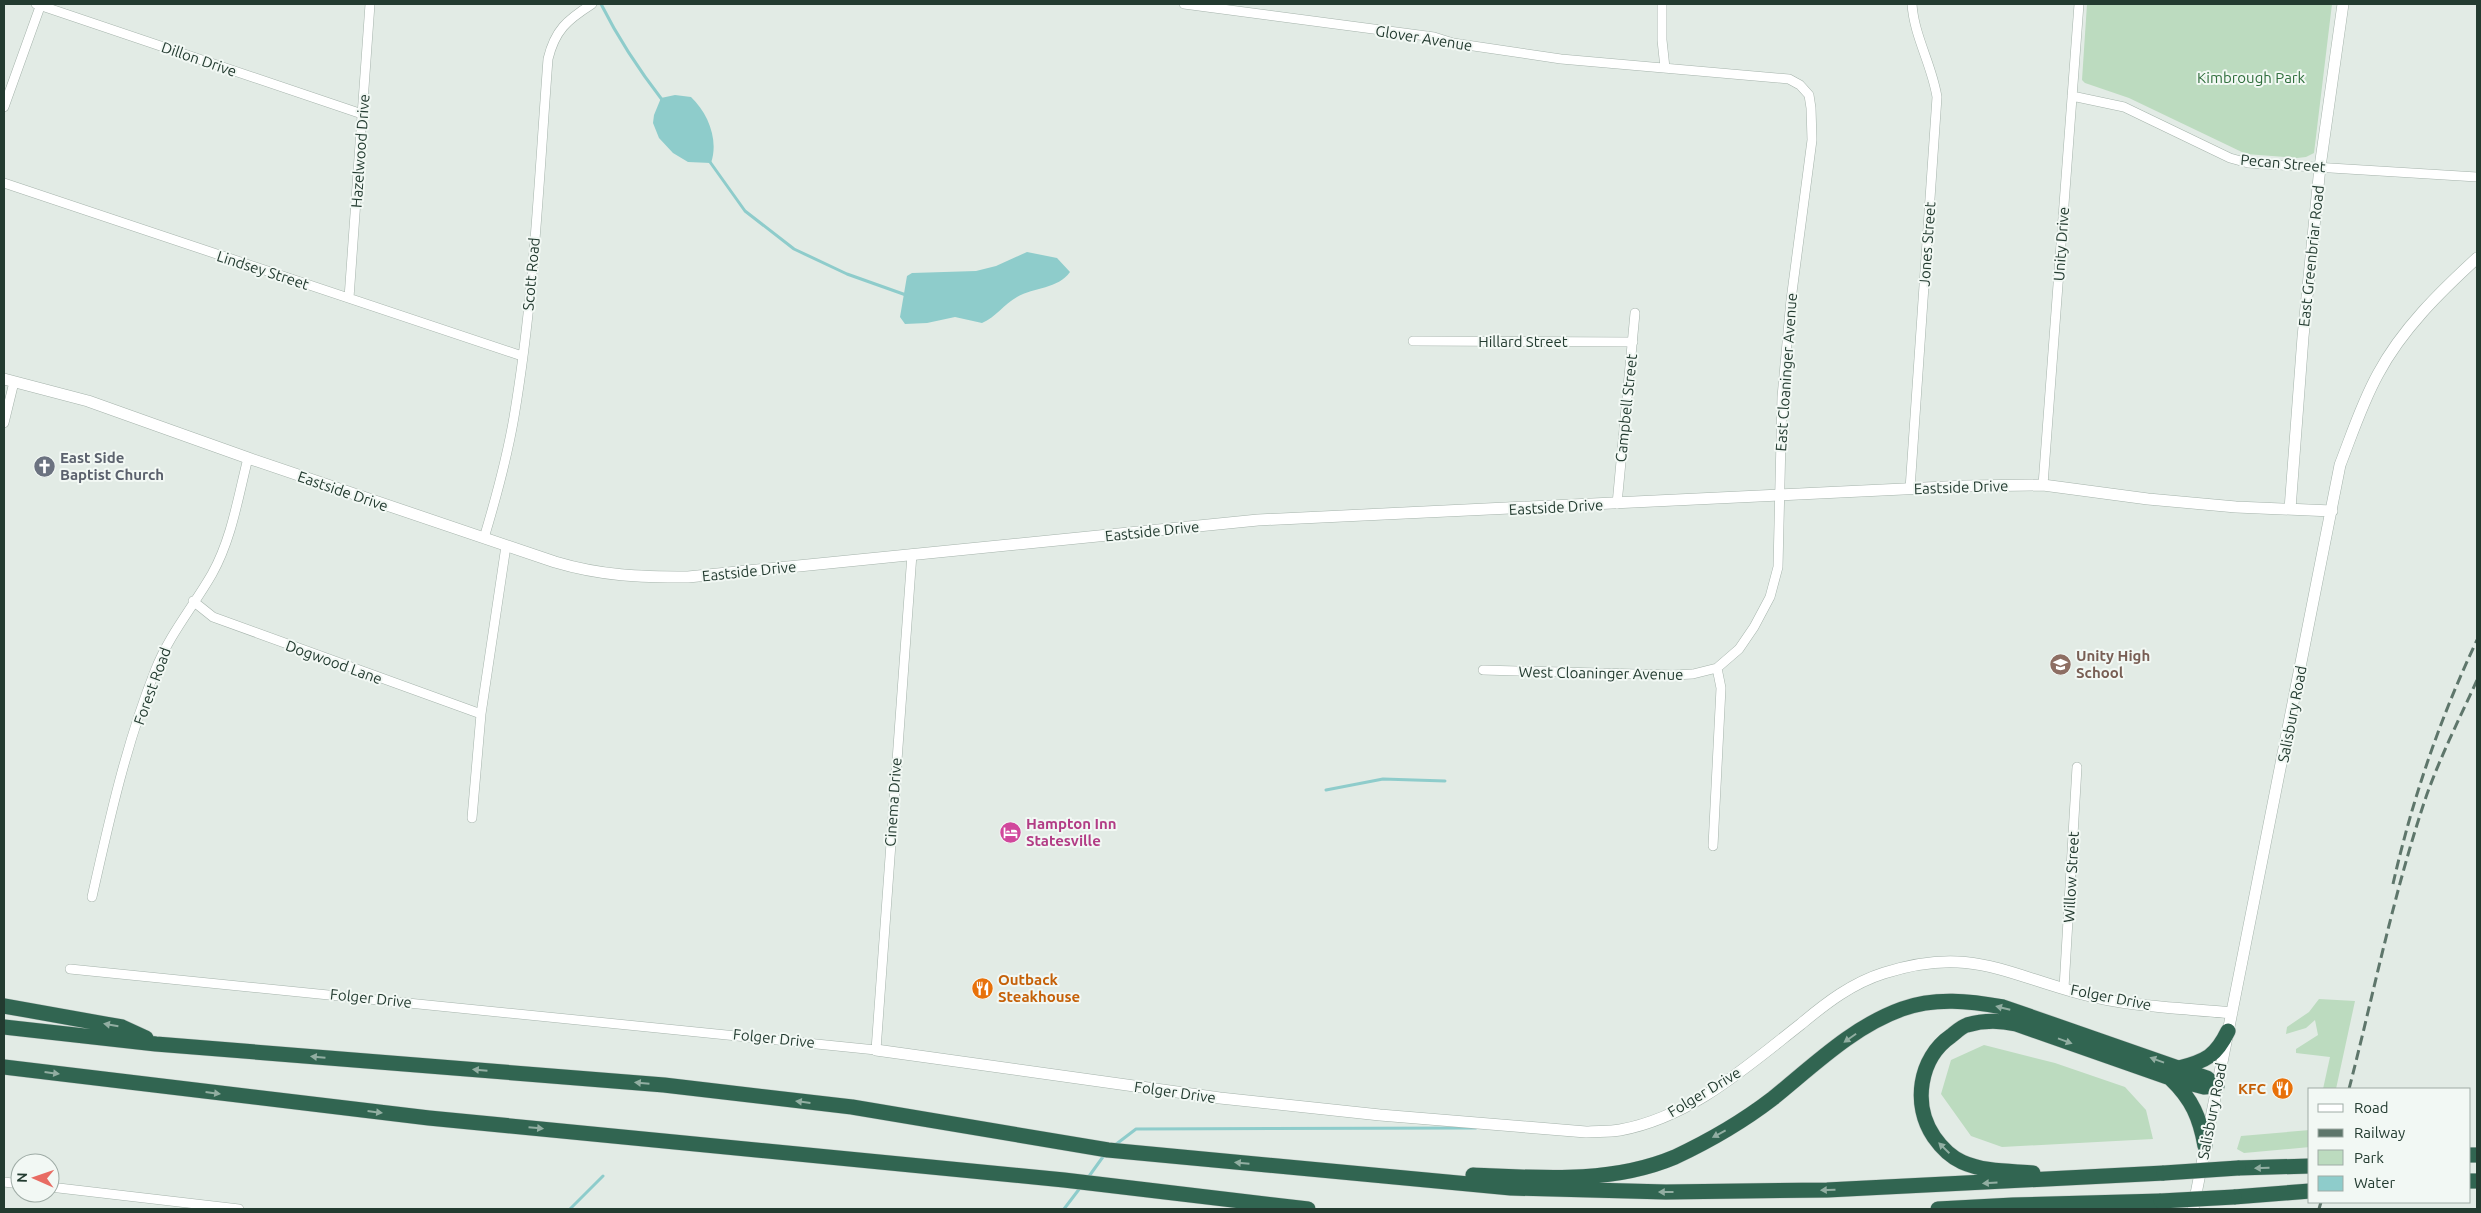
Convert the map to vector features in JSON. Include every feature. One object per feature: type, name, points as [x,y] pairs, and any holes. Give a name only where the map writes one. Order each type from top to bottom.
[{"type":"highway","points":[[1266,1165],[1544,1178],[1618,1174],[1673,1157],[1724,1133],[1873,1021],[1904,1008],[1936,1002],[1970,1001],[2003,1007],[2174,1073],[2192,1102],[2201,1125],[2205,1146]]},
{"type":"highway","points":[[4,1006],[122,1026],[156,1044]]},
{"type":"highway","points":[[2126,1176],[2028,1173],[1984,1169],[1961,1162],[1942,1147],[1928,1127],[1923,1112],[1921,1104],[1922,1080],[1930,1058],[1945,1040],[1966,1026],[1990,1020],[2003,1021],[2174,1073],[2207,1078],[2217,1086]]},
{"type":"highway","points":[[4,1027],[156,1044],[664,1085],[852,1107],[1108,1150],[1511,1188],[1666,1192],[1827,1190],[2126,1176],[2238,1168],[2308,1166]]},
{"type":"highway","points":[[2174,1073],[2202,1062],[2220,1049],[2228,1031]]},
{"type":"highway","points":[[4,1067],[429,1118],[1064,1180],[1308,1209]]},
{"type":"highway","points":[[1938,1209],[2161,1201],[2308,1191]]},
{"type":"highway","points":[[2133,1209],[2161,1201]]},
{"type":"street","name":"Dillon Drive","points":[[39,4],[362,114]]},
{"type":"street","points":[[4,107],[39,4]]},
{"type":"street","name":"Hazelwood Drive","points":[[349,298],[370,4]]},
{"type":"street","name":"Scott Road","points":[[484,538],[505,461],[514,418],[522,356],[548,59],[553,42],[562,26],[592,4]]},
{"type":"street","name":"Glover Avenue","points":[[1184,4],[1434,37],[1453,43],[1561,59],[1665,68]]},
{"type":"street","points":[[1662,4],[1662,40],[1665,68]]},
{"type":"street","name":"Jones Street","points":[[1910,489],[1937,97],[1934,82],[1918,36],[1912,4]]},
{"type":"street","name":"Unity Drive","points":[[2044,485],[2079,4]]},
{"type":"street","name":"East Greenbriar Road","points":[[2290,509],[2303,337],[2320,167],[2343,4]]},
{"type":"street","name":"East Cloaninger Avenue","points":[[1665,68],[1789,79],[1800,85],[1808,95],[1811,108],[1812,140],[1791,300],[1782,397],[1778,494],[1778,567],[1770,597],[1754,628],[1739,649],[1718,668]]},
{"type":"street","name":"Pecan Street","points":[[2072,96],[2124,107],[2230,158],[2248,163],[2477,177]]},
{"type":"street","name":"Lindsey Street","points":[[4,183],[522,356]]},
{"type":"street","name":"Salisbury Road","points":[[2193,1209],[2340,466],[2359,414],[2378,373],[2412,324],[2440,292],[2477,258]]},
{"type":"street","name":"Campbell Street","points":[[1617,504],[1635,313]]},
{"type":"street","name":"Hillard Street","points":[[1413,341],[1633,342]]},
{"type":"street","points":[[4,423],[9,381]]},
{"type":"street","name":"Eastside Drive","points":[[9,381],[88,401],[248,458],[579,569],[602,574],[645,577],[688,577],[1258,520],[1617,504],[1778,494],[2044,485],[2152,499],[2236,507],[2332,511]]},
{"type":"street","name":"Forest Road","points":[[92,897],[111,813],[155,671],[170,638],[212,574],[223,550],[230,530],[248,458]]},
{"type":"street","points":[[472,818],[481,714],[506,546]]},
{"type":"street","name":"Cinema Drive","points":[[876,1050],[912,554]]},
{"type":"street","name":"Dogwood Lane","points":[[193,601],[213,617],[481,714]]},
{"type":"street","points":[[1713,846],[1721,688],[1718,668]]},
{"type":"street","name":"West Cloaninger Avenue","points":[[1483,670],[1673,676],[1693,674],[1718,668]]},
{"type":"street","name":"Willow Street","points":[[2064,988],[2077,767]]},
{"type":"street","name":"Folger Drive","points":[[70,969],[876,1050],[1220,1098],[1586,1132],[1619,1130],[1644,1124],[1681,1110],[1726,1082],[1840,994],[1862,980],[1885,972],[1945,960],[1972,961],[2012,970],[2083,994],[2144,1005],[2232,1013]]},
{"type":"street","points":[[60,1188],[239,1209]]},
{"type":"green space","name":"Kimbrough Park","points":[[2087,4],[2332,4],[2314,153],[2306,157],[2297,158],[2246,154],[2129,98],[2085,83],[2082,80]]},
{"type":"green space","points":[[2319,999],[2355,1001],[2336,1088],[2323,1088],[2330,1057],[2296,1053],[2296,1049],[2318,1035],[2315,1020],[2306,1028],[2286,1034],[2287,1027],[2309,1012]]},
{"type":"green space","points":[[1984,1045],[2055,1063],[2125,1087],[2146,1110],[2153,1139],[2002,1147],[1971,1136],[1941,1094],[1951,1060]]},
{"type":"green space","points":[[2308,1130],[2308,1147],[2244,1153],[2237,1149],[2241,1136]]},
{"type":"water","points":[[675,95],[691,97],[707,119],[714,145],[711,163],[688,162],[673,153],[659,138],[653,123],[654,115],[661,98]]},
{"type":"water","points":[[1027,252],[1057,258],[1070,272],[1059,282],[1017,297],[982,323],[955,317],[927,323],[905,324],[900,317],[907,276],[912,273],[976,271],[996,266]]},
{"type":"waterway","points":[[601,4],[630,54],[663,101]]},
{"type":"waterway","points":[[710,162],[745,211],[794,249],[847,274],[906,295]]},
{"type":"waterway","points":[[1326,790],[1383,779],[1445,781]]},
{"type":"waterway","points":[[1115,1145],[1136,1129],[1476,1128]]},
{"type":"waterway","points":[[1087,1179],[1105,1154]]},
{"type":"waterway","points":[[570,1209],[603,1176]]},
{"type":"waterway","points":[[1064,1209],[1080,1188]]},
{"type":"railway","points":[[2393,884],[2409,821],[2428,760],[2451,699],[2477,640]]},
{"type":"railway","points":[[2349,1088],[2411,844],[2441,760],[2477,680]]},
{"type":"railway","points":[[2319,1209],[2321,1203]]},
{"type":"place","name":"East Side Baptist Church","points":[[44,466]]},
{"type":"place","name":"Unity High School","points":[[2060,664]]},
{"type":"place","name":"Hampton Inn Statesville","points":[[1010,832]]},
{"type":"place","name":"Outback Steakhouse","points":[[982,988]]},
{"type":"place","name":"KFC","points":[[2282,1088]]}]
